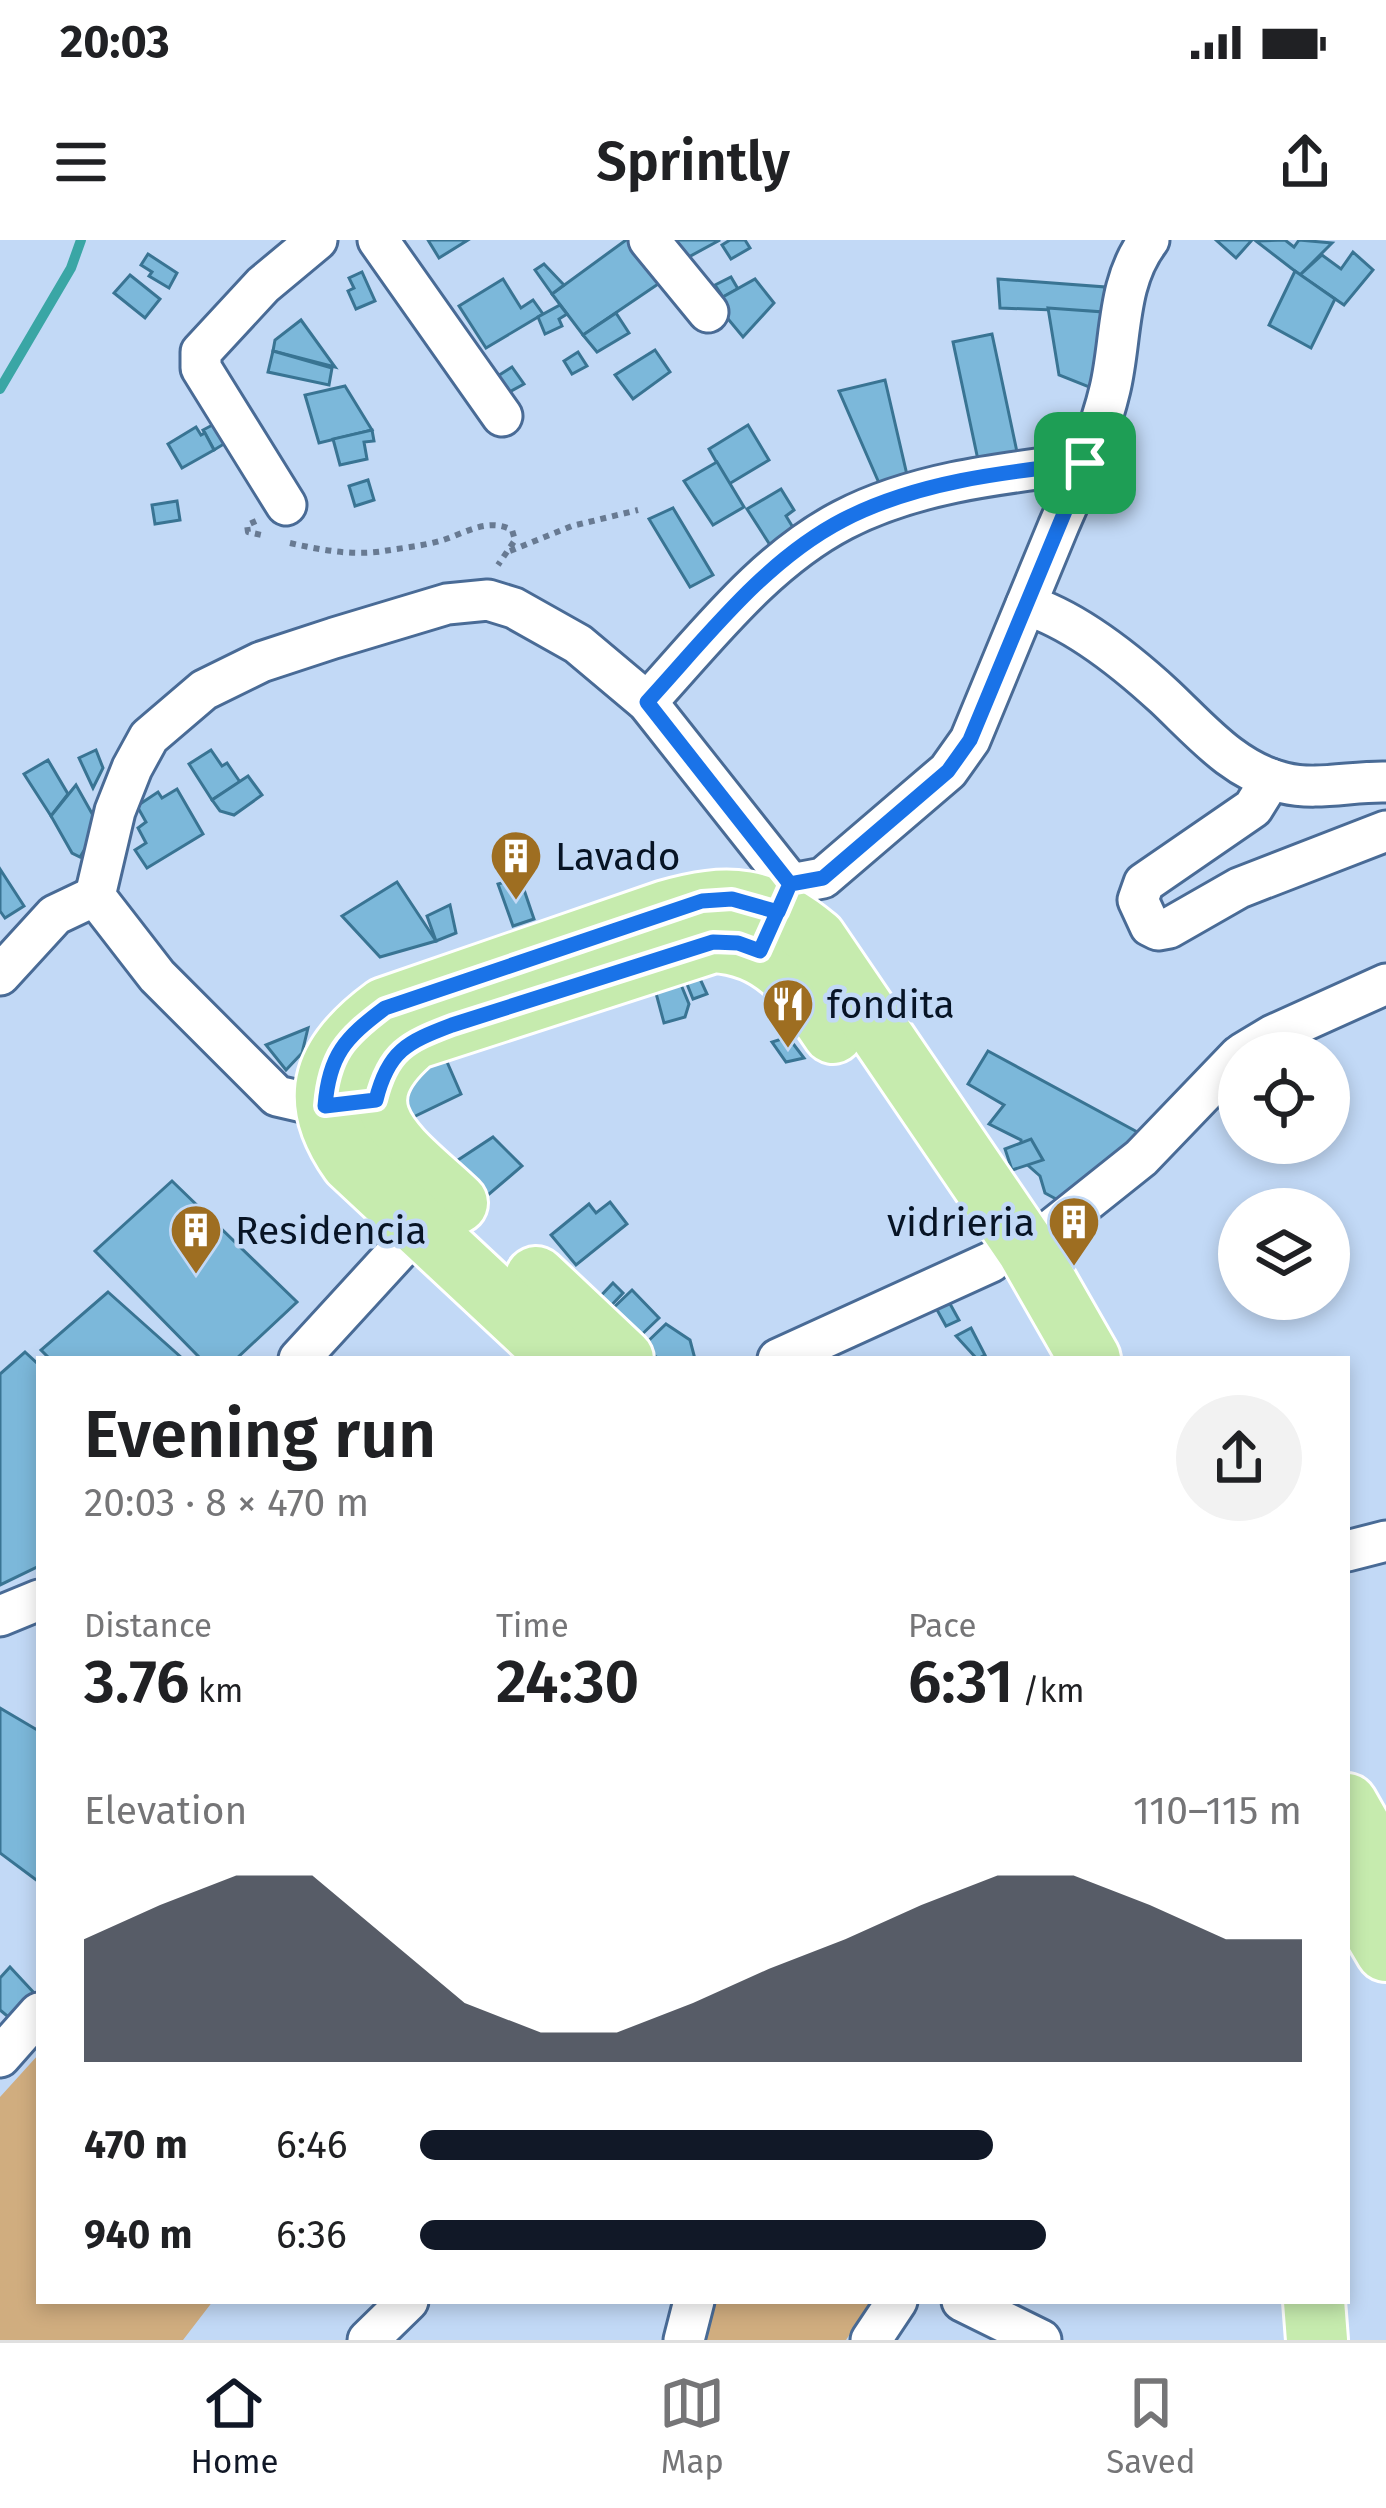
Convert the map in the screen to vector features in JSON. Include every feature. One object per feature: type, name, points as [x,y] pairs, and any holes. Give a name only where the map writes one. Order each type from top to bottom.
[{"type":"main road","points":[[559,1356],[351,1162],[333,1136],[350,1103],[414,1040],[713,942],[738,943],[776,916],[783,966],[1088,1356]]},
{"type":"main road","points":[[350,1103],[377,1120],[396,1146],[620,1356]]},
{"type":"main road","points":[[1009,1256],[1045,1356]]},
{"type":"main road","points":[[1350,1809],[1386,1872]]},
{"type":"main road","points":[[1350,1890],[1386,1951]]},
{"type":"main road","points":[[1275,2304],[1277,2340]]},
{"type":"main road","points":[[1314,2304],[1317,2340]]},
{"type":"street","points":[[286,505],[201,368],[201,352],[262,285],[317,240]]},
{"type":"street","points":[[378,240],[502,416]]},
{"type":"street","points":[[650,240],[708,311]]},
{"type":"street","points":[[95,896],[115,811],[148,737],[204,690],[298,650],[447,604],[482,601],[514,608],[562,634],[647,702],[776,916],[948,771],[970,740],[1085,463],[1110,390],[1130,279],[1138,254],[1149,240]]},
{"type":"street","points":[[647,702],[754,586],[844,520],[939,485],[1085,463]]},
{"type":"street","points":[[1026,605],[1048,612],[1092,641],[1160,693],[1213,743],[1271,779],[1308,785],[1386,782]]},
{"type":"street","points":[[1271,779],[1253,808],[1144,883],[1138,900],[1150,926],[1169,928],[1240,888],[1386,831]]},
{"type":"street","points":[[0,975],[56,915],[95,896]]},
{"type":"street","points":[[95,896],[157,976],[277,1096],[350,1103]]},
{"type":"street","points":[[1280,1032],[1386,983]]},
{"type":"street","points":[[785,1356],[1009,1256],[1141,1158],[1218,1078]]},
{"type":"street","points":[[302,1356],[421,1226]]},
{"type":"street","points":[[1350,1550],[1386,1541]]},
{"type":"street","points":[[0,1616],[36,1601]]},
{"type":"street","points":[[0,2057],[36,2016]]},
{"type":"street","points":[[368,2340],[405,2304]]},
{"type":"street","points":[[684,2340],[693,2304]]},
{"type":"street","points":[[871,2340],[895,2304]]},
{"type":"street","points":[[968,2304],[1041,2340]]},
{"type":"path","points":[[286,505],[247,525],[248,532],[331,552],[365,553],[437,542],[476,527],[502,525],[512,530],[515,540],[492,573],[482,601]]},
{"type":"path","points":[[507,552],[572,526],[638,510]]},
{"type":"shaded area","points":[[36,2057],[36,2304],[211,2304],[183,2340],[0,2340],[0,2097]]},
{"type":"shaded area","points":[[707,2304],[870,2304],[846,2340],[695,2340]]},
{"type":"building","points":[[428,240],[468,240],[439,258]]},
{"type":"building","points":[[626,240],[633,240],[667,278],[583,335],[552,294]]},
{"type":"building","points":[[668,240],[720,240],[685,259]]},
{"type":"building","points":[[745,240],[750,248],[731,259],[722,245]]},
{"type":"building","points":[[1216,240],[1252,240],[1236,258]]},
{"type":"building","points":[[1285,240],[1294,247],[1299,240],[1332,243],[1300,275],[1256,241]]},
{"type":"building","points":[[1353,252],[1373,270],[1344,305],[1300,275],[1322,255],[1341,269]]},
{"type":"building","points":[[148,254],[177,273],[169,288],[141,265]]},
{"type":"building","points":[[544,264],[564,285],[552,294],[535,270]]},
{"type":"building","points":[[1295,271],[1335,299],[1311,348],[1269,325]]},
{"type":"building","points":[[362,272],[375,301],[356,309],[348,291],[354,288],[349,278]]},
{"type":"building","points":[[130,275],[160,299],[145,318],[114,293]]},
{"type":"building","points":[[731,277],[738,289],[723,297],[715,285]]},
{"type":"building","points":[[503,279],[521,308],[533,300],[543,314],[486,348],[459,306]]},
{"type":"building","points":[[755,279],[774,303],[743,337],[714,302]]},
{"type":"building","points":[[998,279],[1105,287],[1103,312],[1000,308]]},
{"type":"building","points":[[560,305],[567,314],[559,319],[562,326],[545,334],[538,317]]},
{"type":"building","points":[[1048,308],[1103,312],[1094,389],[1059,375]]},
{"type":"building","points":[[616,313],[629,333],[597,352],[583,335]]},
{"type":"building","points":[[301,320],[335,367],[273,351],[275,340]]},
{"type":"building","points":[[992,334],[1017,452],[978,460],[953,342]]},
{"type":"building","points":[[655,350],[670,372],[633,399],[615,375]]},
{"type":"building","points":[[273,351],[332,368],[329,385],[268,372]]},
{"type":"building","points":[[578,352],[587,366],[572,374],[564,361]]},
{"type":"building","points":[[512,367],[524,384],[504,395],[493,379]]},
{"type":"building","points":[[885,380],[907,475],[879,483],[839,391]]},
{"type":"building","points":[[345,386],[372,430],[319,443],[305,395]]},
{"type":"building","points":[[222,420],[232,439],[214,450],[203,430]]},
{"type":"building","points":[[748,425],[769,460],[729,484],[709,449]]},
{"type":"building","points":[[196,427],[214,450],[182,468],[168,444]]},
{"type":"building","points":[[372,430],[374,441],[364,442],[367,459],[340,465],[333,439]]},
{"type":"building","points":[[717,462],[744,507],[713,525],[684,481]]},
{"type":"building","points":[[368,480],[374,500],[355,506],[349,486]]},
{"type":"building","points":[[781,489],[794,510],[786,516],[800,539],[779,559],[747,509]]},
{"type":"building","points":[[177,501],[180,520],[155,524],[152,505]]},
{"type":"building","points":[[673,508],[713,575],[690,587],[649,519]]},
{"type":"building","points":[[96,750],[103,768],[93,788],[79,758]]},
{"type":"building","points":[[211,750],[240,782],[212,800],[189,764]]},
{"type":"building","points":[[48,760],[68,794],[51,816],[24,774]]},
{"type":"building","points":[[248,776],[262,795],[234,815],[220,811],[212,800]]},
{"type":"building","points":[[76,785],[99,826],[80,857],[72,853],[51,816]]},
{"type":"building","points":[[177,789],[203,834],[147,868],[135,850],[146,843],[138,828],[146,822],[137,806],[158,792],[162,798]]},
{"type":"building","points":[[0,869],[24,906],[5,918],[0,911]]},
{"type":"building","name":"Lavado","points":[[520,878],[534,919],[513,926],[498,884]]},
{"type":"building","points":[[397,882],[436,941],[380,957],[342,916]]},
{"type":"building","points":[[450,905],[456,933],[436,941],[427,916]]},
{"type":"building","points":[[696,970],[707,994],[693,999],[683,974]]},
{"type":"building","points":[[677,975],[689,1004],[685,1017],[664,1023],[653,982]]},
{"type":"building","points":[[308,1028],[302,1053],[286,1070],[266,1045]]},
{"type":"building","name":"fondita","points":[[788,1037],[804,1058],[786,1062],[772,1042]]},
{"type":"building","points":[[988,1051],[1141,1134],[1068,1197],[1056,1199],[1045,1193],[1040,1176],[1022,1160],[1021,1140],[989,1124],[1004,1105],[968,1084]]},
{"type":"building","points":[[444,1055],[461,1094],[407,1120],[400,1078]]},
{"type":"building","points":[[493,1137],[522,1166],[488,1195],[455,1162]]},
{"type":"building","points":[[1031,1139],[1043,1160],[1012,1170],[1005,1149]]},
{"type":"building","name":"Residencia","points":[[172,1181],[297,1302],[239,1356],[198,1356],[95,1251]]},
{"type":"building","points":[[610,1202],[627,1224],[576,1265],[551,1235],[589,1204],[596,1213]]},
{"type":"building","points":[[613,1283],[623,1293],[605,1312],[595,1302]]},
{"type":"building","points":[[632,1290],[659,1318],[635,1341],[608,1313]]},
{"type":"building","points":[[108,1292],[180,1356],[47,1356],[41,1350]]},
{"type":"building","points":[[949,1302],[959,1320],[946,1326],[936,1308]]},
{"type":"building","points":[[666,1324],[690,1340],[694,1356],[655,1356],[642,1347]]},
{"type":"building","points":[[971,1328],[985,1355],[974,1356],[956,1336]]},
{"type":"building","points":[[25,1352],[36,1362],[36,1567],[0,1585],[0,1374]]},
{"type":"building","points":[[0,1708],[36,1729],[36,1880],[0,1853]]},
{"type":"building","points":[[10,1967],[36,1995],[12,2020],[0,2010],[0,1978]]},
{"type":"waterway","points":[[0,389],[71,268],[81,240]]},
{"type":"place","name":"Lavado","points":[[516,902]]},
{"type":"place","name":"fondita","points":[[788,1050]]},
{"type":"place","name":"vidrieria","points":[[1074,1268]]},
{"type":"place","name":"Residencia","points":[[196,1276]]},
{"type":"route","points":[[1085,463],[939,485],[844,520],[754,586],[647,702],[790,884],[778,912],[760,951],[738,943],[713,942],[452,1025],[414,1040],[391,1059],[376,1100],[325,1106],[327,1076],[340,1049],[354,1031],[385,1008],[702,901],[755,902],[778,912],[790,884],[823,878],[948,771],[970,740],[1085,463]]}]
